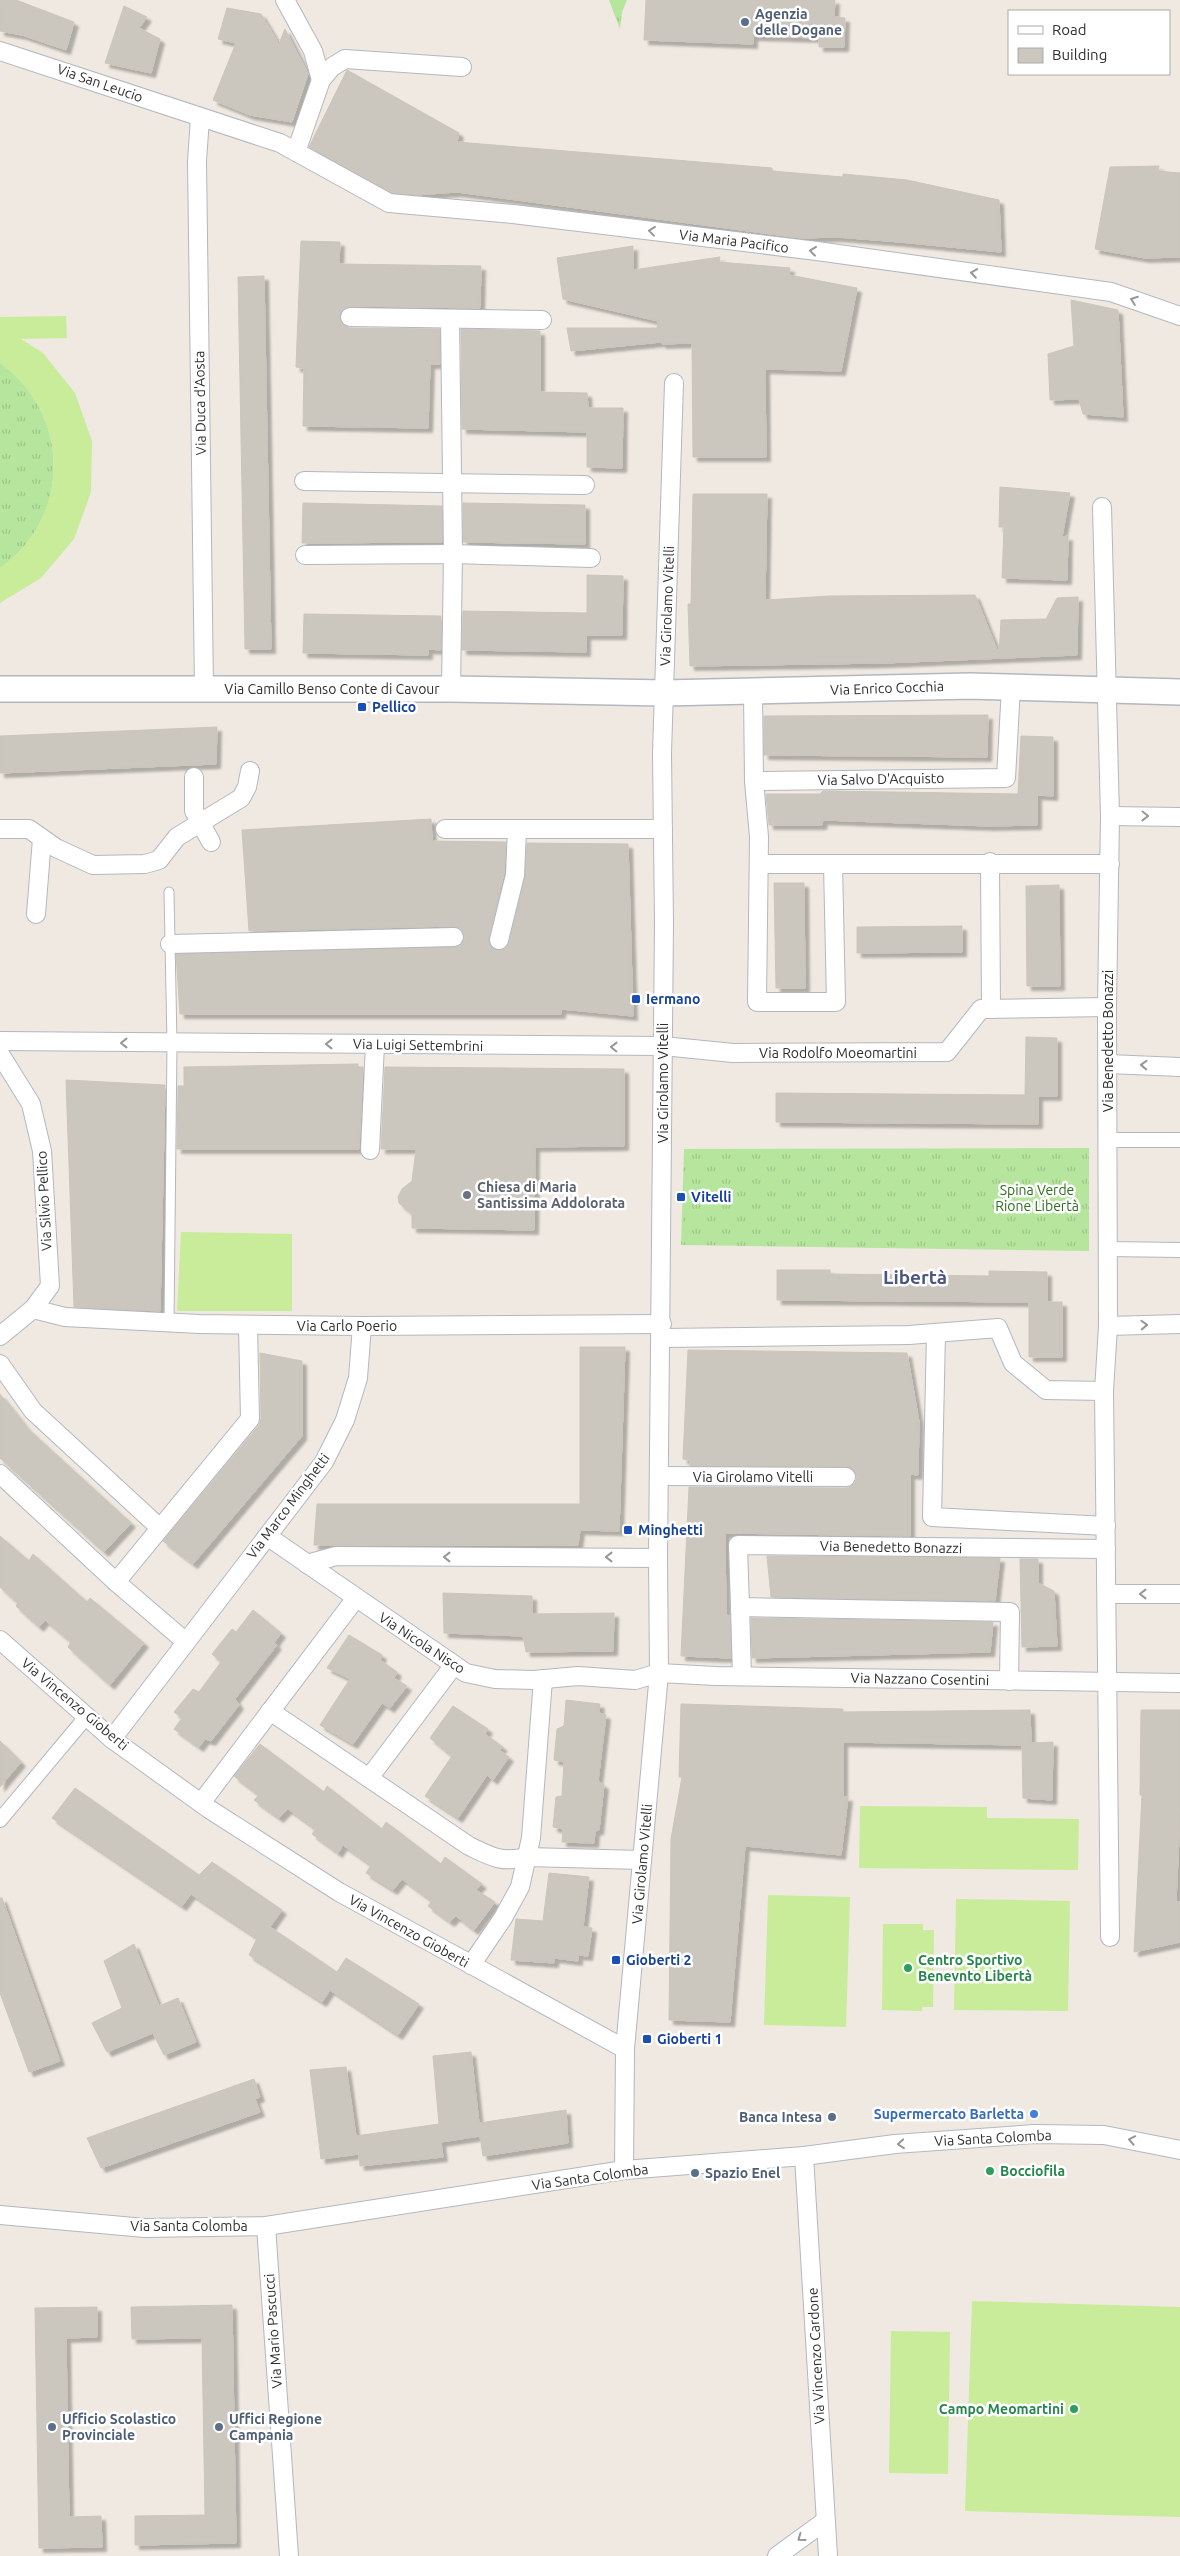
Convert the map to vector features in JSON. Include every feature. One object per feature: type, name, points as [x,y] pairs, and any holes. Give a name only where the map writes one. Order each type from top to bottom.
[{"type":"main road","name":"Via Enrico Cocchia","points":[[664,692],[1011,686],[1109,691],[1180,692]]},
{"type":"main road","name":"Via Camillo Benso Conte di Cavour","points":[[0,689],[451,689],[664,692]]},
{"type":"street","points":[[285,0],[313,50],[322,80]]},
{"type":"street","name":"Via San Leucio","points":[[0,50],[200,118]]},
{"type":"street","points":[[296,152],[322,80],[332,67],[345,59],[462,67]]},
{"type":"street","name":"Via Maria Pacifico","points":[[200,118],[280,143],[389,203],[532,216],[817,251],[1111,292],[1180,316]]},
{"type":"street","name":"Via Duca d'Aosta","points":[[200,118],[197,161],[204,689]]},
{"type":"street","points":[[350,316],[542,320]]},
{"type":"street","points":[[450,319],[453,484],[451,689]]},
{"type":"street","name":"Via Girolamo Vitelli","points":[[624,2170],[625,2049],[660,1673],[658,1558],[662,1331],[664,692],[674,383]]},
{"type":"street","points":[[304,481],[585,485]]},
{"type":"street","points":[[1102,508],[1109,691]]},
{"type":"street","points":[[305,555],[453,554],[591,558]]},
{"type":"street","name":"Via Salvo D'Acquisto","points":[[754,781],[1006,778],[1011,686]]},
{"type":"street","points":[[753,691],[754,781],[759,837],[757,1002],[836,1002],[833,864]]},
{"type":"street","name":"Via Benedetto Bonazzi","points":[[1109,691],[1110,864],[1107,1007],[1108,1326],[1104,1391],[1110,1937]]},
{"type":"street","points":[[0,829],[29,829],[56,848],[94,865],[145,864],[159,860],[178,838],[241,798],[247,787],[250,771]]},
{"type":"street","points":[[194,777],[194,811],[202,822],[211,842]]},
{"type":"street","points":[[1110,816],[1180,817]]},
{"type":"street","points":[[445,829],[663,829]]},
{"type":"street","points":[[499,940],[515,875],[517,829]]},
{"type":"street","points":[[36,914],[42,838]]},
{"type":"street","points":[[759,864],[990,862],[1110,864]]},
{"type":"street","points":[[990,862],[991,1008],[1107,1007]]},
{"type":"street","points":[[170,944],[454,937]]},
{"type":"street","name":"Via Rodolfo Moeomartini","points":[[663,1046],[733,1053],[947,1052],[981,1009],[991,1008]]},
{"type":"street","name":"Via Luigi Settembrini","points":[[0,1041],[663,1046]]},
{"type":"street","points":[[370,1150],[375,1044]]},
{"type":"street","name":"Via Silvio Pellico","points":[[0,1054],[31,1104],[42,1151],[50,1286],[33,1309],[0,1336]]},
{"type":"street","points":[[1108,1064],[1180,1067]]},
{"type":"street","points":[[1108,1140],[1180,1140]]},
{"type":"street","points":[[1108,1249],[1180,1250]]},
{"type":"street","name":"Via Carlo Poerio","points":[[33,1309],[65,1317],[248,1325],[662,1331]]},
{"type":"street","points":[[1108,1326],[1180,1324]]},
{"type":"street","points":[[116,1582],[250,1419],[248,1325]]},
{"type":"street","name":"Via Marco Minghetti","points":[[112,1739],[324,1462],[345,1420],[358,1378],[362,1326]]},
{"type":"street","points":[[662,1331],[909,1335],[998,1328],[1013,1363],[1046,1390],[1104,1391]]},
{"type":"street","points":[[936,1332],[932,1517],[1106,1526]]},
{"type":"street","points":[[0,1364],[33,1411],[160,1528]]},
{"type":"street","points":[[0,1474],[116,1582],[186,1642]]},
{"type":"street","name":"Via Girolamo Vitelli","points":[[660,1476],[846,1477]]},
{"type":"street","name":"Via Nicola Nisco","points":[[267,1536],[466,1673],[496,1679],[544,1679],[578,1676],[635,1680],[660,1673]]},
{"type":"street","name":"Via Benedetto Bonazzi","points":[[742,1676],[738,1545],[1106,1549]]},
{"type":"street","points":[[308,1564],[336,1556],[658,1558]]},
{"type":"street","points":[[1107,1594],[1180,1594]]},
{"type":"street","points":[[201,1803],[356,1598]]},
{"type":"street","points":[[740,1607],[1010,1612],[1009,1681]]},
{"type":"street","name":"Via Vincenzo Gioberti","points":[[0,1640],[112,1739],[201,1803],[339,1892],[625,2049]]},
{"type":"street","points":[[369,1778],[454,1666]]},
{"type":"street","name":"Via Nazzano Cosentini","points":[[660,1673],[1180,1683]]},
{"type":"street","points":[[471,1965],[503,1918],[520,1887],[531,1838],[544,1679]]},
{"type":"street","points":[[270,1711],[469,1846],[498,1860],[512,1860],[526,1856],[642,1860]]},
{"type":"street","points":[[0,1820],[87,1716]]},
{"type":"street","name":"Via Santa Colomba","points":[[0,2215],[145,2228],[266,2226],[624,2170],[804,2156],[896,2144],[1034,2134],[1104,2135],[1180,2150]]},
{"type":"street","name":"Via Vincenzo Cardone","points":[[804,2156],[828,2556]]},
{"type":"street","name":"Via Mario Pascucci","points":[[266,2226],[289,2556]]},
{"type":"street","points":[[777,2556],[825,2521]]},
{"type":"lane","points":[[169,1322],[172,1043],[170,892]]},
{"type":"green space","points":[[609,0],[627,0],[622,12],[620,29]]},
{"type":"green space","points":[[66,316],[67,338],[21,339],[43,353],[75,393],[92,441],[91,492],[74,539],[41,578],[0,603],[0,568],[24,547],[40,522],[50,494],[54,466],[50,437],[40,409],[23,384],[0,363],[0,317]]},
{"type":"green space","points":[[0,363],[23,384],[40,409],[50,437],[54,466],[50,494],[40,522],[24,547],[0,568]]},
{"type":"green space","name":"Spina Verde Rione Libertà","points":[[1089,1148],[1089,1251],[681,1245],[684,1149]]},
{"type":"green space","points":[[181,1232],[292,1234],[292,1311],[177,1311]]},
{"type":"green space","points":[[860,1806],[987,1807],[987,1818],[1079,1819],[1078,1870],[859,1868]]},
{"type":"green space","points":[[768,1895],[850,1897],[846,2027],[764,2025]]},
{"type":"green space","points":[[956,1899],[1070,1901],[1068,2011],[954,2010]]},
{"type":"green space","name":"Centro Sportivo Benevnto Libertà","points":[[883,1924],[923,1924],[923,1930],[934,1930],[933,2007],[922,2007],[922,2011],[882,2010]]},
{"type":"green space","name":"Campo Meomartini","points":[[972,2301],[1180,2307],[1180,2517],[965,2511]]},
{"type":"green space","points":[[891,2331],[950,2332],[948,2474],[889,2473]]},
{"type":"building","points":[[0,0],[16,0],[74,22],[66,50],[22,35],[0,31]]},
{"type":"building","name":"Agenzia delle Dogane","points":[[646,0],[835,0],[834,17],[845,18],[844,47],[819,47],[819,38],[753,36],[753,44],[644,40]]},
{"type":"building","points":[[124,6],[147,17],[139,28],[160,39],[151,73],[105,63]]},
{"type":"building","points":[[227,8],[261,14],[279,44],[285,29],[308,74],[292,122],[250,115],[213,100],[236,43],[218,39]]},
{"type":"building","points":[[347,70],[459,133],[457,142],[772,168],[772,171],[843,177],[843,174],[907,180],[999,200],[1001,252],[837,237],[801,238],[457,192],[416,195],[392,193],[309,147]]},
{"type":"building","points":[[1159,166],[1158,171],[1180,173],[1180,257],[1145,258],[1095,249],[1110,167]]},
{"type":"building","points":[[301,241],[340,242],[339,264],[481,266],[480,308],[350,306],[341,312],[341,322],[349,328],[440,329],[440,364],[430,364],[428,428],[303,426],[304,368],[296,367]]},
{"type":"building","points":[[633,246],[633,270],[720,257],[719,262],[790,268],[789,275],[857,288],[841,371],[765,369],[766,457],[693,457],[692,343],[662,344],[661,342],[571,351],[567,328],[657,328],[658,321],[563,299],[557,258]]},
{"type":"building","points":[[264,276],[271,649],[245,649],[238,277]]},
{"type":"building","points":[[1071,300],[1118,310],[1123,417],[1083,414],[1079,399],[1050,400],[1048,354],[1074,346]]},
{"type":"building","points":[[461,329],[540,331],[540,392],[587,393],[588,408],[623,408],[622,468],[587,467],[587,432],[462,429]]},
{"type":"building","points":[[1000,487],[1070,493],[1062,537],[1068,536],[1067,580],[1002,578],[1004,527],[999,527]]},
{"type":"building","points":[[693,494],[767,494],[765,600],[830,596],[975,595],[999,655],[1001,620],[1046,619],[1057,598],[1078,597],[1077,655],[884,663],[690,666],[688,604],[691,604]]},
{"type":"building","points":[[303,503],[442,506],[442,542],[302,543]]},
{"type":"building","points":[[463,503],[585,505],[585,544],[463,542]]},
{"type":"building","points":[[587,575],[623,576],[622,635],[586,635],[586,652],[462,650],[463,611],[587,613]]},
{"type":"building","points":[[304,614],[441,616],[441,650],[428,649],[428,655],[303,653]]},
{"type":"building","points":[[988,715],[987,757],[764,755],[764,716]]},
{"type":"building","points":[[217,727],[216,764],[0,773],[0,736]]},
{"type":"building","points":[[1021,736],[1053,737],[1053,796],[1037,795],[1037,825],[989,826],[823,820],[822,825],[769,825],[766,794],[820,794],[823,791],[830,791],[1018,794]]},
{"type":"building","points":[[431,819],[432,841],[506,842],[504,873],[489,938],[491,947],[497,950],[506,948],[509,943],[525,877],[527,843],[628,844],[633,1016],[561,1009],[561,1014],[180,1014],[176,954],[460,946],[465,937],[463,932],[454,926],[249,931],[242,830]]},
{"type":"building","points":[[774,883],[804,883],[805,988],[776,988]]},
{"type":"building","points":[[1059,885],[1060,986],[1027,986],[1026,886]]},
{"type":"building","points":[[962,926],[962,952],[857,953],[857,927]]},
{"type":"building","points":[[1026,1037],[1057,1038],[1057,1096],[1038,1096],[1038,1124],[776,1122],[776,1093],[1025,1095]]},
{"type":"building","points":[[358,1064],[358,1067],[363,1067],[359,1149],[177,1149],[178,1086],[184,1086],[184,1067]]},
{"type":"building","points":[[385,1067],[624,1069],[624,1146],[535,1147],[534,1230],[412,1228],[412,1214],[399,1203],[398,1197],[402,1189],[412,1181],[416,1149],[381,1149]]},
{"type":"building","points":[[66,1080],[165,1085],[160,1311],[74,1307]]},
{"type":"building","points":[[777,1270],[830,1270],[830,1274],[989,1276],[989,1271],[1047,1272],[1047,1302],[1062,1302],[1062,1357],[1029,1357],[1029,1302],[777,1300]]},
{"type":"building","points":[[580,1347],[625,1347],[619,1531],[580,1530],[578,1545],[314,1545],[317,1504],[580,1504]]},
{"type":"building","points":[[688,1350],[907,1353],[919,1422],[918,1475],[910,1474],[910,1536],[725,1533],[726,1615],[730,1616],[731,1658],[681,1656],[689,1487],[846,1488],[855,1483],[857,1477],[852,1468],[846,1466],[690,1466],[690,1460],[683,1459]]},
{"type":"building","points":[[260,1353],[302,1361],[302,1436],[193,1564],[163,1541],[259,1425],[261,1419]]},
{"type":"building","points":[[0,1394],[27,1428],[131,1523],[104,1552],[0,1458]]},
{"type":"building","points":[[0,1536],[29,1561],[33,1554],[87,1602],[90,1598],[144,1643],[110,1685],[68,1647],[71,1642],[45,1620],[39,1627],[16,1606],[18,1603],[0,1587]]},
{"type":"building","points":[[767,1556],[1000,1558],[995,1601],[771,1597]]},
{"type":"building","points":[[1020,1559],[1038,1559],[1038,1583],[1054,1591],[1057,1646],[1022,1647]]},
{"type":"building","points":[[443,1593],[532,1596],[532,1614],[614,1613],[613,1651],[526,1652],[523,1636],[444,1633]]},
{"type":"building","points":[[253,1610],[281,1633],[274,1643],[277,1645],[235,1699],[239,1705],[211,1741],[205,1739],[199,1747],[174,1729],[182,1718],[174,1712],[193,1689],[199,1692],[221,1662],[212,1654],[232,1629],[236,1632]]},
{"type":"building","points":[[751,1618],[993,1622],[990,1652],[752,1658]]},
{"type":"building","points":[[349,1635],[382,1655],[380,1660],[397,1672],[394,1678],[407,1686],[390,1708],[382,1703],[353,1744],[320,1725],[350,1679],[327,1668]]},
{"type":"building","points":[[566,1700],[600,1704],[599,1713],[606,1715],[598,1781],[604,1785],[599,1830],[595,1831],[594,1843],[562,1842],[563,1829],[553,1827],[556,1797],[562,1796],[564,1762],[554,1760],[557,1729],[564,1726]]},
{"type":"building","points":[[681,1704],[843,1709],[843,1712],[1030,1710],[1031,1743],[1053,1742],[1052,1800],[1023,1798],[1022,1745],[843,1742],[843,1797],[848,1797],[841,1855],[745,1846],[730,2022],[669,2020],[671,1839],[682,1777],[679,1777]]},
{"type":"building","points":[[453,1706],[488,1729],[485,1734],[503,1747],[499,1750],[509,1757],[493,1780],[487,1775],[458,1818],[425,1796],[452,1756],[430,1738]]},
{"type":"building","points":[[1141,1710],[1180,1710],[1180,1814],[1176,1902],[1180,1902],[1180,1942],[1134,1952],[1142,1795],[1140,1795]]},
{"type":"building","points":[[0,1741],[21,1762],[0,1787]]},
{"type":"building","points":[[260,1744],[324,1792],[327,1786],[382,1829],[386,1822],[441,1864],[445,1857],[482,1884],[476,1890],[495,1902],[474,1930],[456,1916],[450,1922],[428,1906],[432,1901],[402,1879],[393,1890],[366,1873],[371,1865],[343,1845],[338,1853],[312,1834],[316,1829],[288,1809],[279,1818],[254,1800],[259,1795],[234,1776]]},
{"type":"building","points":[[75,1788],[199,1875],[212,1862],[282,1910],[270,1927],[337,1972],[346,1958],[419,2004],[398,2035],[330,1990],[322,2002],[249,1955],[257,1938],[191,1894],[182,1906],[52,1818]]},
{"type":"building","points":[[549,1873],[589,1877],[583,1927],[592,1928],[588,1956],[578,1955],[578,1961],[554,1958],[554,1963],[511,1960],[516,1919],[543,1921]]},
{"type":"building","points":[[0,1898],[2,1898],[60,2061],[29,2072],[0,1993]]},
{"type":"building","points":[[134,1944],[159,2006],[178,1998],[196,2042],[164,2055],[153,2033],[107,2052],[92,2023],[122,2008],[104,1961]]},
{"type":"building","points":[[471,2052],[479,2123],[566,2110],[568,2143],[483,2156],[480,2136],[441,2142],[443,2157],[360,2166],[359,2154],[321,2159],[310,2070],[346,2067],[356,2136],[439,2124],[433,2056]]},
{"type":"building","points":[[254,2079],[260,2097],[255,2099],[260,2112],[101,2168],[87,2138]]},
{"type":"building","name":"Uffici Regione Campania","points":[[232,2305],[236,2543],[135,2545],[135,2516],[205,2515],[202,2338],[132,2339],[131,2307]]},
{"type":"building","name":"Ufficio Scolastico Provinciale","points":[[97,2307],[97,2337],[66,2338],[69,2517],[101,2516],[102,2547],[39,2548],[35,2308]]},
{"type":"place","name":"Agenzia delle Dogane","points":[[745,22]]},
{"type":"place","name":"Pellico","points":[[362,707]]},
{"type":"place","name":"Iermano","points":[[636,999]]},
{"type":"place","name":"Chiesa di Maria Santissima Addolorata","points":[[467,1195]]},
{"type":"place","name":"Vitelli","points":[[681,1197]]},
{"type":"place","name":"Minghetti","points":[[628,1530]]},
{"type":"place","name":"Gioberti 2","points":[[616,1960]]},
{"type":"place","name":"Centro Sportivo Benevnto Libertà","points":[[908,1968]]},
{"type":"place","name":"Gioberti 1","points":[[647,2039]]},
{"type":"place","name":"Supermercato Barletta","points":[[1034,2114]]},
{"type":"place","name":"Banca Intesa","points":[[832,2117]]},
{"type":"place","name":"Bocciofila","points":[[990,2171]]},
{"type":"place","name":"Spazio Enel","points":[[695,2173]]},
{"type":"place","name":"Campo Meomartini","points":[[1074,2409]]},
{"type":"place","name":"Ufficio Scolastico Provinciale","points":[[52,2427]]},
{"type":"place","name":"Uffici Regione Campania","points":[[219,2427]]},
{"type":"district","name":"Libertà","points":[[915,1277]]}]
